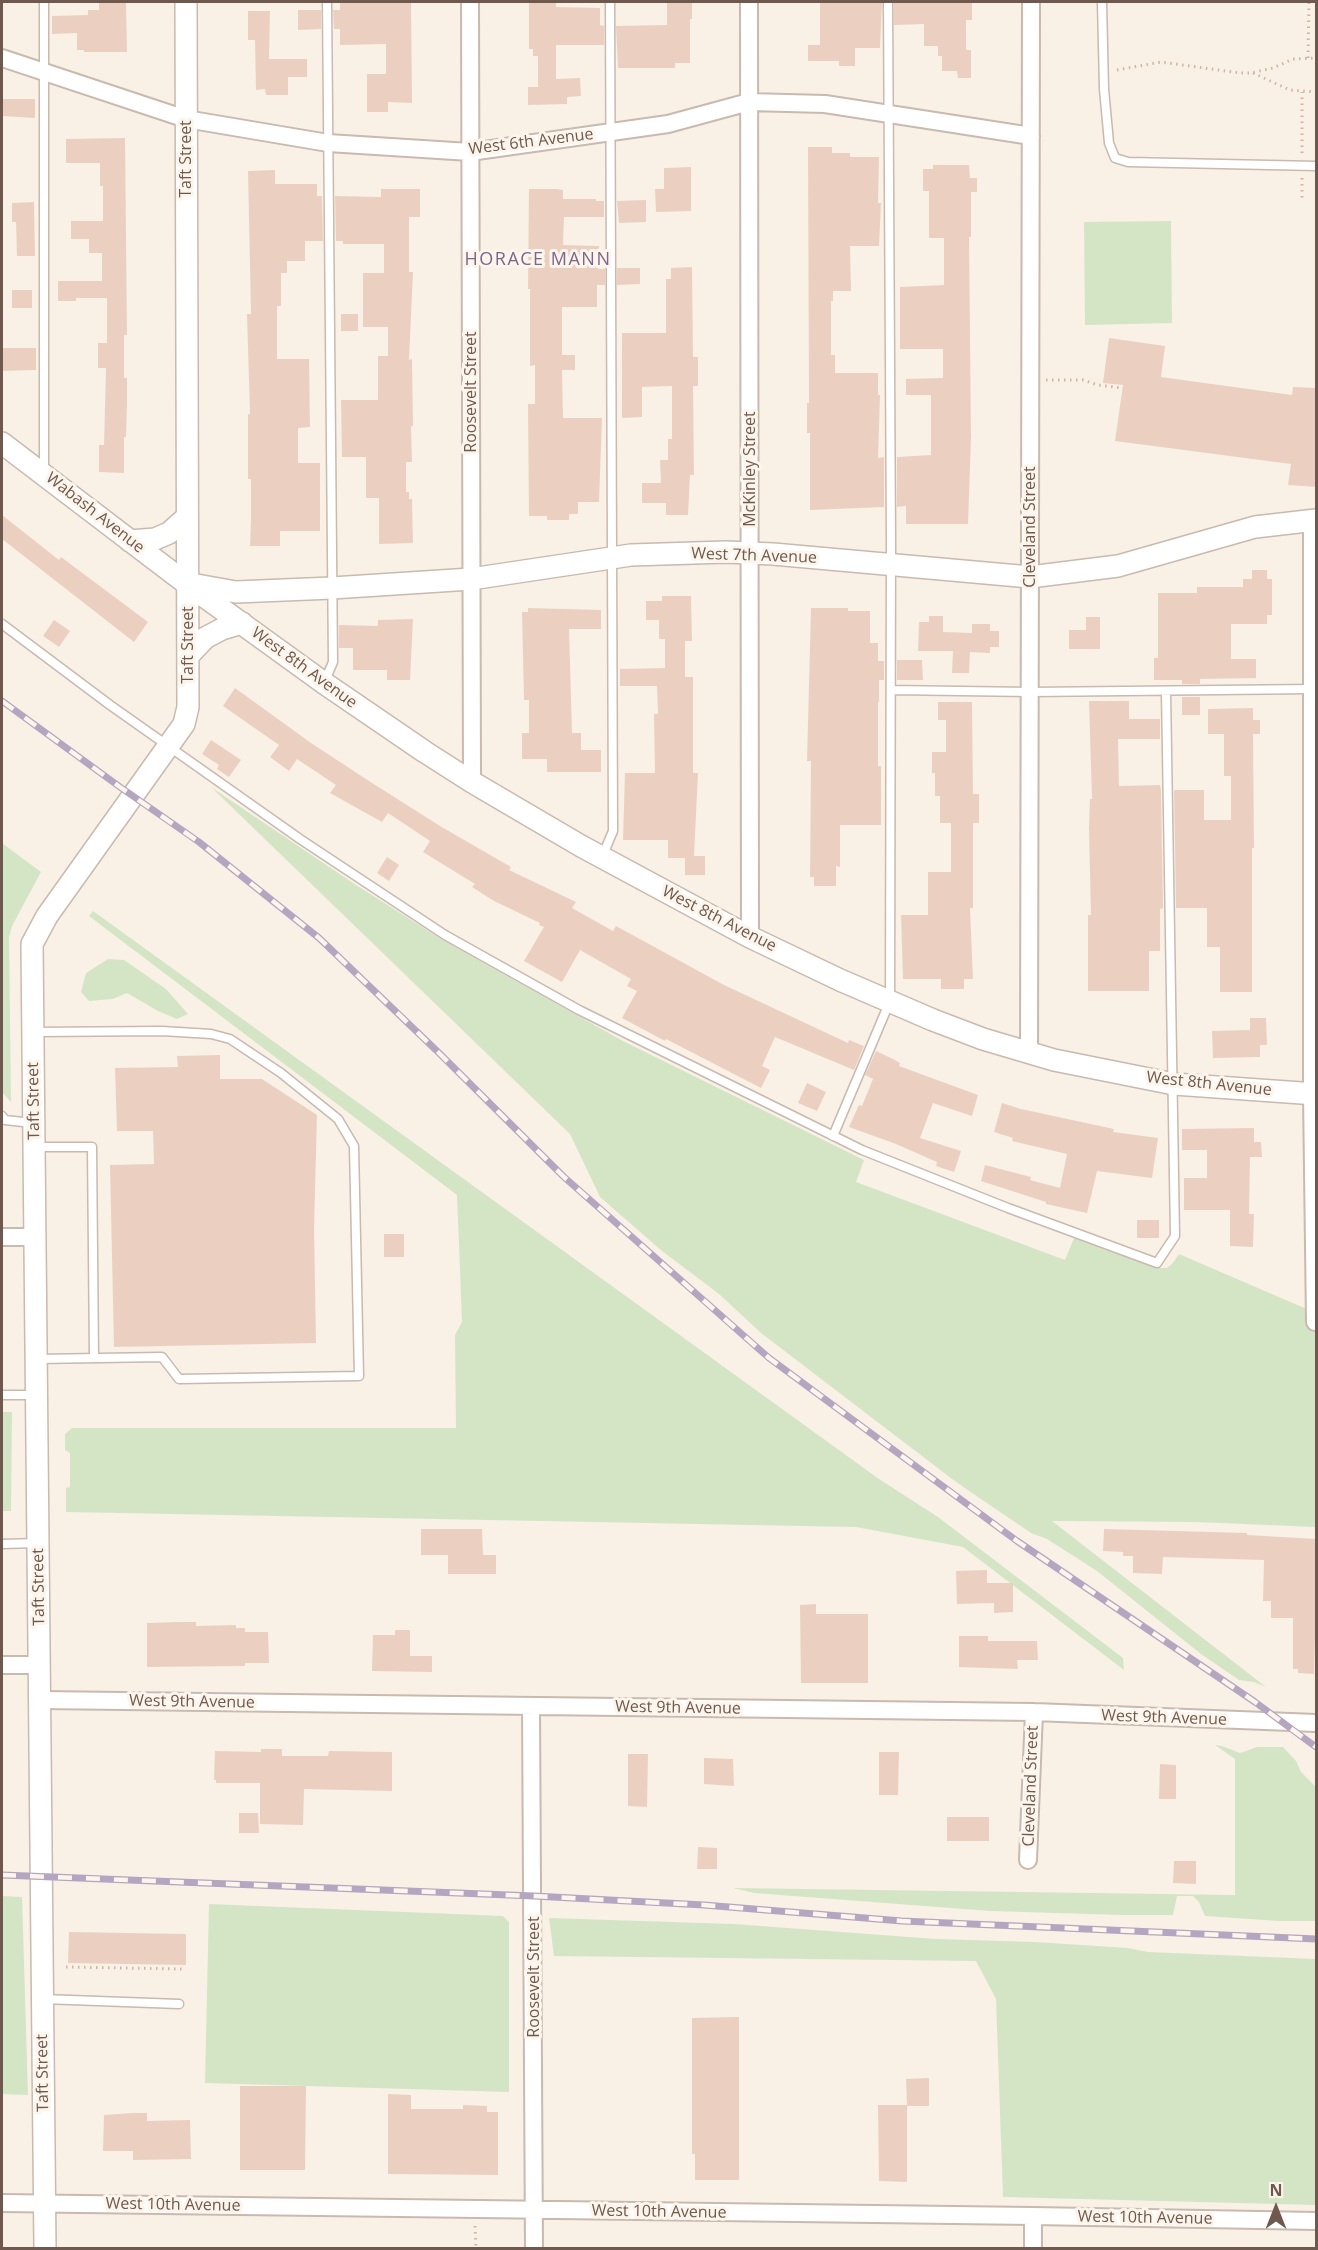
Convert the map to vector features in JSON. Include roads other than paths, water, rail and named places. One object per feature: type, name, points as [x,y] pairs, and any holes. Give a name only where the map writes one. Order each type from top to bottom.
[{"type":"street","name":"Taft Street","points":[[45,2248],[32,944],[37,932],[184,724],[188,707],[186,2]]},
{"type":"street","name":"Roosevelt Street","points":[[470,2],[472,782]]},
{"type":"street","name":"McKinley Street","points":[[749,2],[750,937]]},
{"type":"street","name":"Cleveland Street","points":[[1029,1053],[1031,2]]},
{"type":"street","name":"West 6th Avenue","points":[[2,58],[186,119],[328,143],[470,152],[668,124],[749,102],[825,104],[1031,136]]},
{"type":"street","name":"Wabash Avenue","points":[[2,443],[187,584]]},
{"type":"street","points":[[130,540],[155,539],[169,533],[187,517]]},
{"type":"street","name":"West 7th Avenue","points":[[187,584],[237,591],[332,588],[471,579],[631,555],[750,553],[1030,577],[1118,566],[1255,527],[1314,520]]},
{"type":"street","points":[[1314,520],[1315,1322]]},
{"type":"street","name":"West 8th Avenue","points":[[187,584],[324,683],[472,782],[602,858],[750,937],[890,1002],[959,1030],[1054,1060],[1174,1084],[1314,1094]]},
{"type":"street","points":[[188,656],[205,638],[222,629],[242,623]]},
{"type":"street","points":[[2,1237],[35,1237]]},
{"type":"street","points":[[2,1665],[40,1665]]},
{"type":"street","name":"West 9th Avenue","points":[[40,1700],[1034,1712],[1317,1723]]},
{"type":"street","name":"Roosevelt Street","points":[[531,1706],[534,2248]]},
{"type":"street","name":"Cleveland Street","points":[[1029,1860],[1034,1712]]},
{"type":"street","name":"West 10th Avenue","points":[[2,2204],[1317,2221]]},
{"type":"street","points":[[1033,2216],[1033,2248]]},
{"type":"lane","points":[[44,2],[44,474]]},
{"type":"lane","points":[[324,683],[333,662],[327,2]]},
{"type":"lane","points":[[602,858],[613,831],[610,2]]},
{"type":"lane","points":[[833,1136],[890,1002],[891,564],[888,2]]},
{"type":"lane","points":[[1102,2],[1103,72],[1108,143],[1115,158],[1128,162],[1317,166]]},
{"type":"lane","points":[[2,624],[300,839],[445,935],[579,1010],[871,1154],[1008,1209],[1157,1263],[1175,1236],[1166,691]]},
{"type":"lane","points":[[891,690],[1030,692],[1314,689]]},
{"type":"lane","points":[[33,1032],[162,1030],[211,1034],[230,1040],[281,1073],[338,1119],[354,1146],[359,1376],[179,1379],[162,1357],[37,1359]]},
{"type":"lane","points":[[2,1116],[5,1119],[34,1123]]},
{"type":"lane","points":[[34,1147],[92,1147],[94,1358]]},
{"type":"lane","points":[[2,1395],[37,1395]]},
{"type":"lane","points":[[2,1544],[38,1542]]},
{"type":"lane","points":[[43,1998],[179,2004]]},
{"type":"railway","points":[[2,701],[199,842],[319,938],[564,1177],[769,1358],[1017,1541],[1255,1702],[1316,1747]]},
{"type":"railway","points":[[2,1875],[534,1896],[704,1905],[902,1921],[1316,1939]]},
{"type":"district","name":"HORACE MANN","points":[[538,260]]}]
